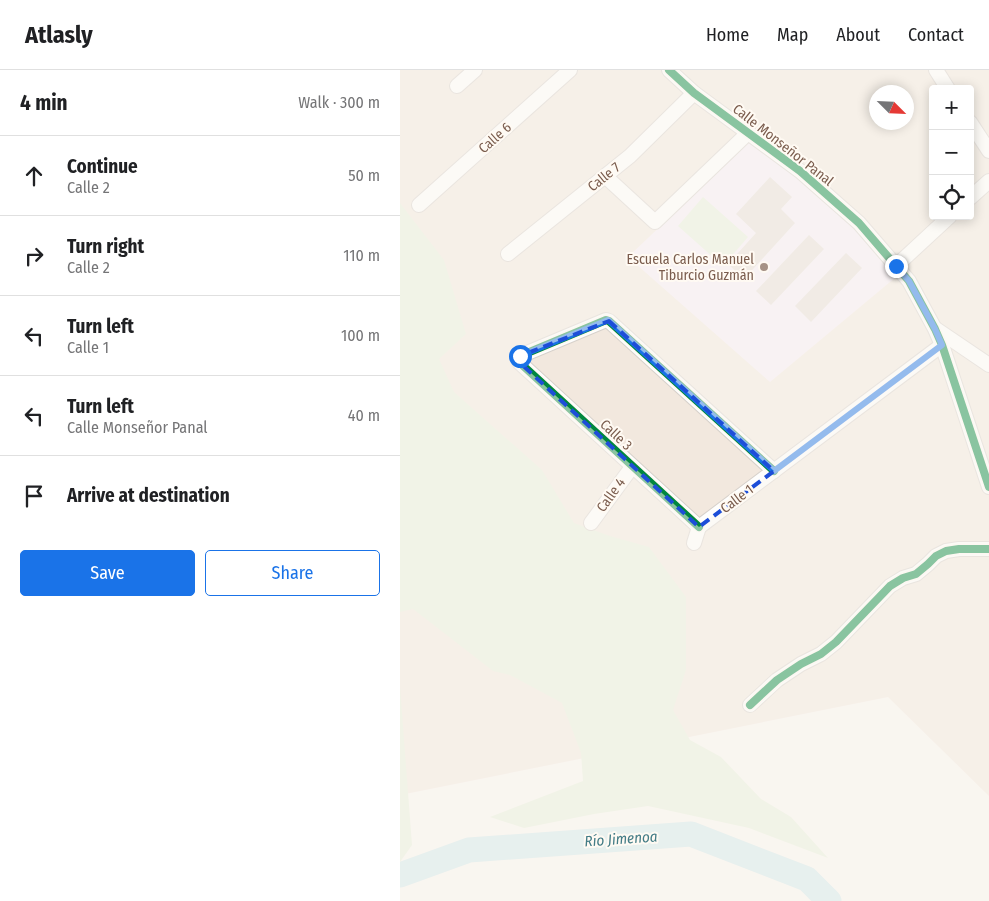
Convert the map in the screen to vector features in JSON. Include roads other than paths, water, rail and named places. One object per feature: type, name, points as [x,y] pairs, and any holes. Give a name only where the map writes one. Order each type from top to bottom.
[{"type":"street","points":[[457,86],[475,70]]},
{"type":"street","name":"Calle 6","points":[[419,205],[570,70]]},
{"type":"street","name":"Calle Monseñor Panal","points":[[668,70],[694,93],[800,171],[859,223],[909,281],[942,345],[989,487]]},
{"type":"street","points":[[936,70],[945,85]]},
{"type":"street","name":"Calle 7","points":[[508,254],[630,156],[694,93]]},
{"type":"street","points":[[974,128],[989,151]]},
{"type":"street","points":[[605,176],[655,222],[748,132]]},
{"type":"street","points":[[974,195],[989,182]]},
{"type":"street","points":[[896,266],[946,220]]},
{"type":"street","name":"Calle 3","points":[[699,528],[518,362],[520,356],[608,320],[774,471]]},
{"type":"street","points":[[935,329],[989,365]]},
{"type":"street","name":"Calle 1","points":[[699,528],[942,345]]},
{"type":"street","name":"Calle 4","points":[[590,523],[632,467]]},
{"type":"street","points":[[694,543],[699,528]]},
{"type":"street","points":[[750,705],[777,680],[801,664],[821,654],[836,642],[890,586],[903,578],[916,574],[936,556],[946,551],[989,549]]},
{"type":"waterway","name":"Río Jimenoa","points":[[400,875],[469,850],[691,834],[807,879],[829,901]]},
{"type":"place","name":"Escuela Carlos Manuel Tiburcio Guzmán","points":[[764,267]]}]
